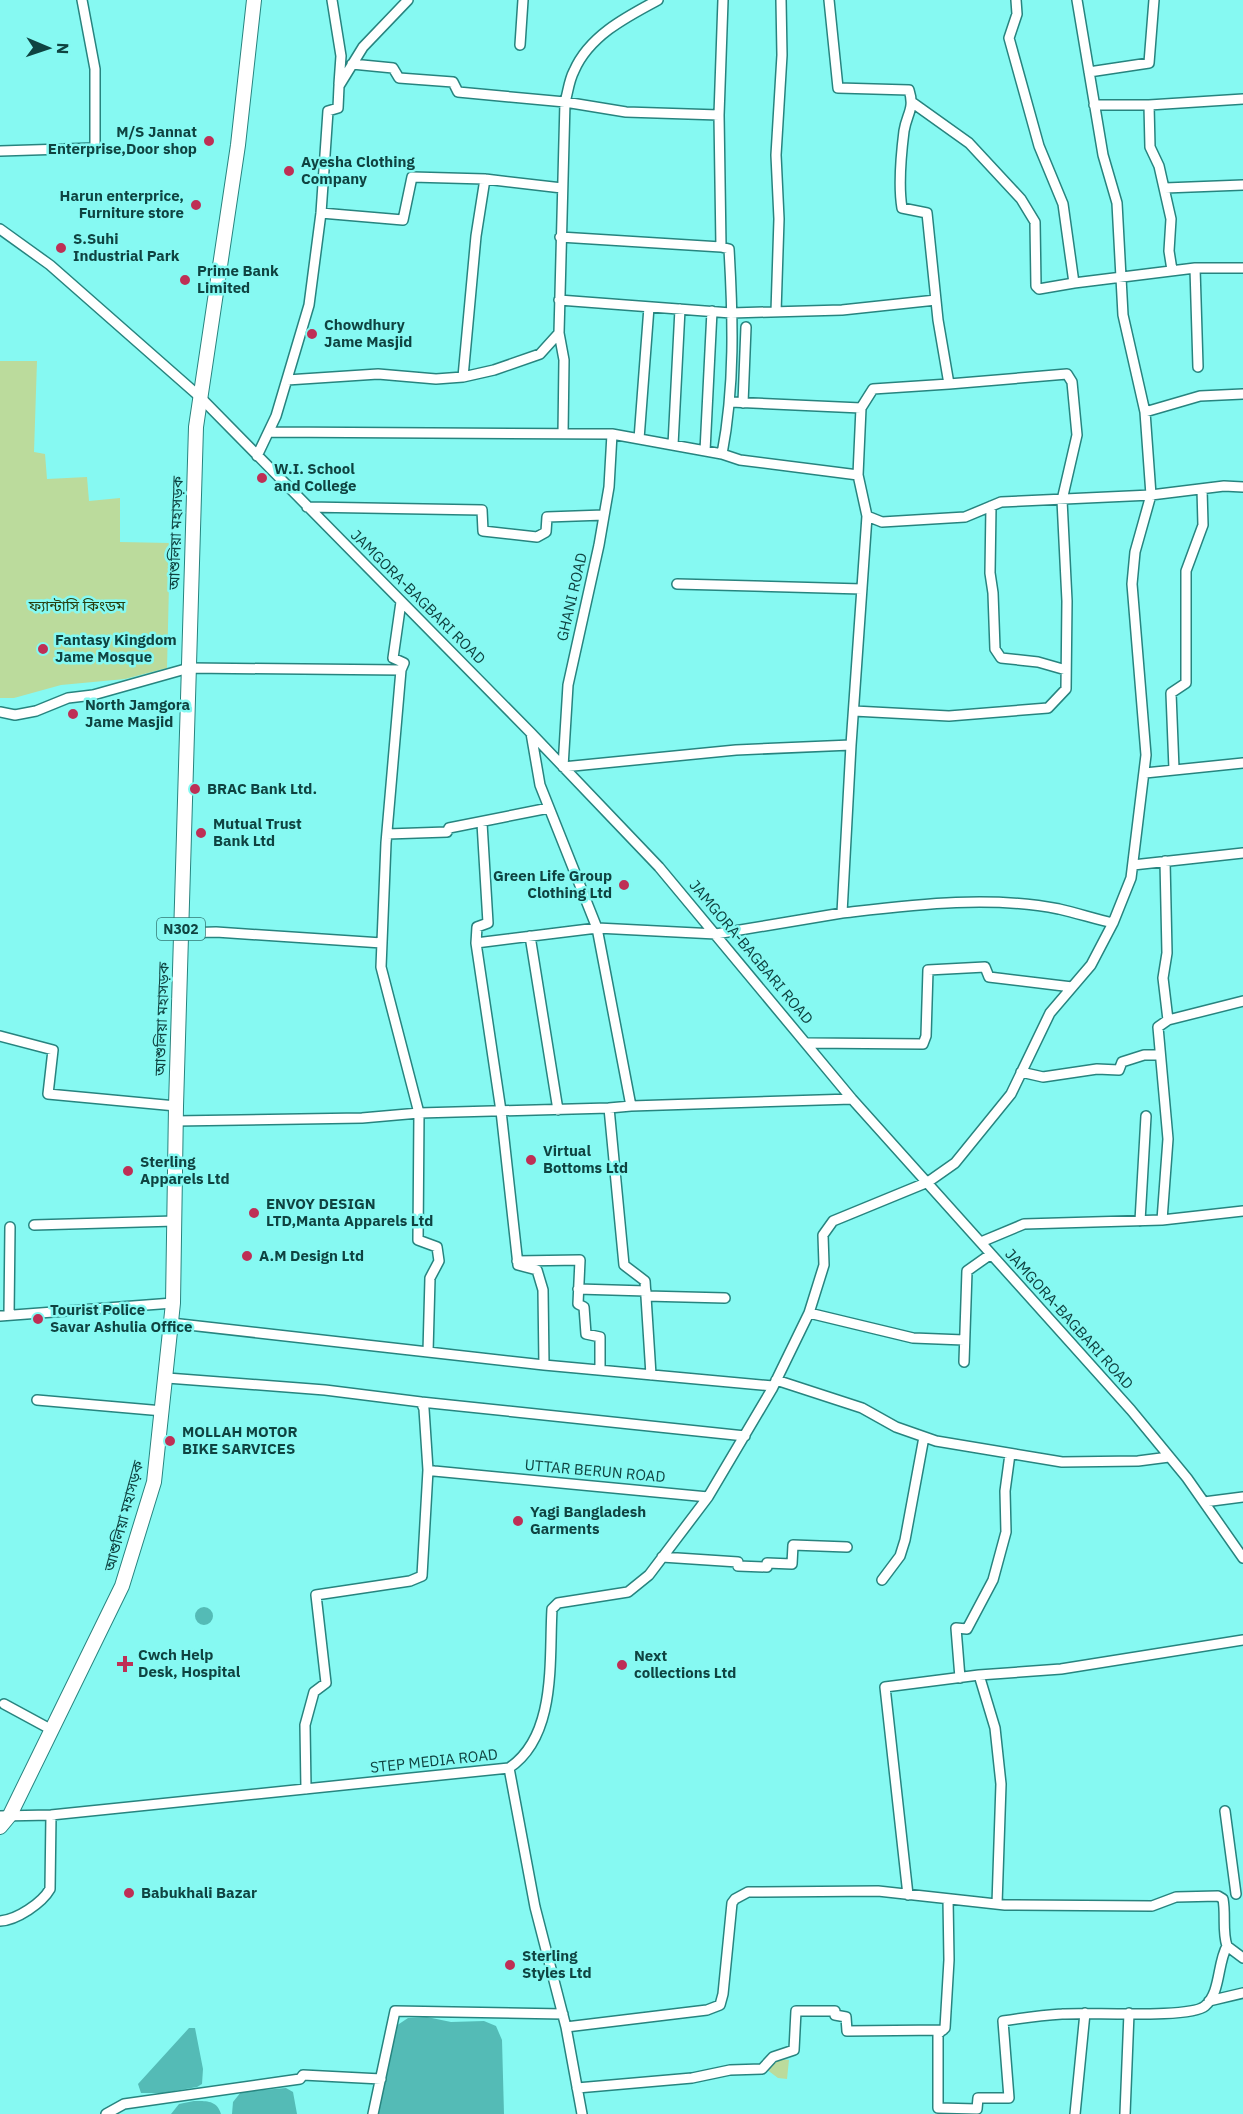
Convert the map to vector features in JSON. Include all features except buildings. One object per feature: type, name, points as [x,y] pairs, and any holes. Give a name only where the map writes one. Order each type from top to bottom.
[{"type":"highway","name":"আশুলিয়া মহাসড়ক","points":[[0,1827],[52,1730],[122,1586],[154,1482],[167,1378],[173,1303],[175,1121],[196,427],[238,146],[254,0]]},
{"type":"street","points":[[0,151],[95,148],[95,69],[82,0]]},
{"type":"street","points":[[257,456],[269,432],[287,380],[309,305],[321,213],[327,111],[339,108],[341,56],[332,0]]},
{"type":"street","points":[[339,86],[363,47],[408,0]]},
{"type":"street","points":[[520,45],[523,0]]},
{"type":"street","points":[[563,434],[564,360],[559,333],[559,300],[565,102],[573,71],[587,49],[622,19],[658,0]]},
{"type":"street","points":[[721,247],[719,115],[723,0]]},
{"type":"street","points":[[776,312],[779,219],[776,155],[782,55],[781,0]]},
{"type":"street","points":[[829,0],[838,88],[909,90],[913,103],[904,130],[900,196],[902,208],[927,213],[936,300],[949,384]]},
{"type":"street","points":[[1016,0],[1017,14],[1009,38],[1039,146],[1063,204],[1074,284]]},
{"type":"street","points":[[509,1768],[524,1758],[543,1717],[552,1609],[558,1603],[628,1592],[649,1575],[708,1497],[775,1383],[809,1313],[824,1265],[823,1235],[833,1221],[928,1182],[955,1163],[1011,1094],[1050,1013],[1090,965],[1113,924],[1133,865],[1145,772],[1144,707],[1136,649],[1132,584],[1135,552],[1151,495],[1145,412],[1123,315],[1117,203],[1103,155],[1077,0]]},
{"type":"street","points":[[1089,72],[1149,63],[1154,0]]},
{"type":"street","points":[[352,64],[393,68],[399,78],[453,82],[458,92],[565,102],[626,112],[719,115]]},
{"type":"street","points":[[1094,105],[1149,105],[1243,99]]},
{"type":"street","points":[[913,103],[969,143],[1021,199],[1035,222],[1036,286],[1039,289],[1172,270],[1243,268]]},
{"type":"street","points":[[1149,105],[1150,147],[1165,188],[1171,219],[1169,251],[1172,270]]},
{"type":"street","points":[[321,213],[403,220],[412,177],[485,179],[562,188]]},
{"type":"street","points":[[462,377],[476,236],[485,179]]},
{"type":"street","points":[[1165,188],[1243,185]]},
{"type":"street","name":"JAMGORA-BAGBARI ROAD","points":[[0,229],[50,265],[200,397],[531,733],[659,867],[808,1043],[852,1099],[1131,1410],[1204,1502],[1243,1558]]},
{"type":"street","points":[[560,237],[729,249],[731,402],[722,454]]},
{"type":"street","points":[[1195,268],[1198,367]]},
{"type":"street","points":[[559,300],[731,313],[842,310],[936,300]]},
{"type":"street","points":[[639,438],[649,306]]},
{"type":"street","points":[[673,445],[680,309]]},
{"type":"street","points":[[705,451],[712,311]]},
{"type":"street","points":[[743,403],[746,327]]},
{"type":"street","points":[[287,380],[378,374],[436,379],[462,377],[540,354],[559,333]]},
{"type":"street","points":[[842,913],[851,745],[867,516],[858,475],[861,408],[873,389],[1067,374],[1072,382],[1077,435],[1062,500],[1067,601],[1066,690],[1048,708],[949,716],[854,711]]},
{"type":"street","points":[[1145,412],[1200,396],[1243,394]]},
{"type":"street","points":[[731,402],[861,408]]},
{"type":"street","points":[[269,432],[612,434],[722,454],[740,460],[858,475]]},
{"type":"street","name":"GHANI ROAD","points":[[563,767],[568,685],[609,487],[612,434]]},
{"type":"street","points":[[867,516],[882,522],[966,518],[1001,502],[1151,495],[1243,487]]},
{"type":"street","points":[[1174,770],[1171,693],[1186,683],[1186,571],[1203,525],[1202,489]]},
{"type":"street","points":[[991,506],[990,573],[995,649],[1001,658],[1038,662],[1066,670]]},
{"type":"street","points":[[307,507],[482,510],[483,531],[537,537],[546,532],[547,517],[604,515]]},
{"type":"street","points":[[677,584],[862,589]]},
{"type":"street","points":[[401,602],[393,658],[404,663],[401,670],[387,834],[381,967],[419,1113],[418,1240],[437,1247],[439,1261],[430,1278],[428,1352]]},
{"type":"street","points":[[0,712],[15,715],[36,711],[68,698],[93,695],[189,668],[401,670]]},
{"type":"street","points":[[531,733],[540,785],[597,928],[631,1106]]},
{"type":"street","points":[[563,767],[736,750],[851,745]]},
{"type":"street","points":[[1145,772],[1243,763]]},
{"type":"street","points":[[387,834],[447,832],[449,828],[482,824],[549,808]]},
{"type":"street","points":[[482,824],[488,923],[477,927],[476,943],[501,1111],[517,1261],[518,1266],[537,1270],[543,1290],[544,1365]]},
{"type":"street","points":[[1133,865],[1243,853]]},
{"type":"street","points":[[1165,861],[1167,953],[1162,978],[1168,1020]]},
{"type":"street","points":[[476,943],[597,928],[716,934],[842,913],[916,905],[1001,903],[1059,909],[1113,924]]},
{"type":"street","points":[[181,933],[216,932],[381,943]]},
{"type":"street","points":[[530,936],[558,1110]]},
{"type":"street","points":[[808,1043],[923,1044],[926,1036],[928,970],[985,967],[989,977],[1072,987]]},
{"type":"street","points":[[1162,1220],[1168,1139],[1158,1027],[1168,1020],[1243,1001]]},
{"type":"street","points":[[0,1035],[53,1050],[48,1094],[176,1106]]},
{"type":"street","points":[[1021,1072],[1043,1077],[1079,1070],[1119,1070],[1122,1062],[1144,1055],[1160,1055]]},
{"type":"street","points":[[175,1121],[362,1118],[419,1113],[852,1099]]},
{"type":"street","points":[[609,1108],[624,1265],[645,1281],[651,1375]]},
{"type":"street","points":[[1140,1221],[1146,1116]]},
{"type":"street","points":[[981,1242],[1024,1224],[1162,1220],[1243,1211]]},
{"type":"street","points":[[34,1225],[175,1221]]},
{"type":"street","points":[[10,1227],[4,1316],[173,1303]]},
{"type":"street","points":[[964,1362],[967,1271],[991,1254]]},
{"type":"street","points":[[517,1261],[580,1260],[578,1304],[584,1307],[586,1334],[600,1337],[600,1370]]},
{"type":"street","points":[[578,1289],[725,1298]]},
{"type":"street","points":[[809,1313],[913,1338],[964,1340]]},
{"type":"street","points":[[171,1323],[544,1365],[775,1383],[862,1408],[896,1427],[924,1437],[1010,1454],[1062,1462],[1138,1461],[1168,1457]]},
{"type":"street","points":[[167,1378],[325,1390],[745,1436]]},
{"type":"street","points":[[37,1400],[163,1411]]},
{"type":"street","points":[[306,1789],[305,1725],[314,1692],[326,1683],[316,1594],[410,1581],[422,1576],[428,1470],[424,1409],[421,1402]]},
{"type":"street","points":[[882,1580],[900,1556],[905,1540],[924,1437]]},
{"type":"street","points":[[960,1678],[956,1628],[967,1629],[993,1580],[1006,1532],[1005,1491],[1010,1454]]},
{"type":"street","name":"UTTAR BERUN ROAD","points":[[428,1470],[708,1497]]},
{"type":"street","points":[[1204,1502],[1243,1497]]},
{"type":"street","points":[[662,1557],[738,1562],[738,1566],[767,1567],[768,1563],[792,1564],[793,1545],[847,1547]]},
{"type":"street","points":[[908,1895],[885,1687],[979,1675],[1061,1669],[1243,1640]]},
{"type":"street","points":[[979,1675],[995,1728],[1001,1784],[997,1904]]},
{"type":"street","points":[[4,1704],[52,1730]]},
{"type":"street","name":"STEP MEDIA ROAD","points":[[5,1816],[51,1815],[509,1768],[535,1907],[566,2027],[582,2114]]},
{"type":"street","points":[[566,2027],[707,2010],[720,2005],[732,1903],[735,1899],[748,1893],[878,1892],[997,1904],[1152,1906],[1176,1897],[1218,1896],[1223,1899],[1240,1893],[1225,1811]]},
{"type":"street","points":[[0,1921],[14,1918],[47,1895],[50,1889],[51,1815]]},
{"type":"street","points":[[948,1899],[949,1960],[943,2030],[938,2034],[938,2108],[952,2111],[977,2109],[978,2098],[1009,2098],[1003,2021],[1085,2013],[1150,2015],[1198,2010],[1209,2001],[1243,1993]]},
{"type":"street","points":[[1209,2001],[1227,1946],[1223,1899]]},
{"type":"street","points":[[1227,1946],[1243,1958]]},
{"type":"street","points":[[373,2114],[395,2011],[563,2014]]},
{"type":"street","points":[[577,2088],[692,2078],[730,2070],[762,2069],[773,2057],[794,2050],[796,2012],[835,2011],[835,2015],[846,2017],[847,2031],[943,2030]]},
{"type":"street","points":[[1075,2114],[1085,2013]]},
{"type":"street","points":[[1125,2114],[1130,2013]]},
{"type":"street","points":[[106,2114],[124,2104],[300,2079],[303,2075],[381,2079]]},
{"type":"green space","name":"ফ্যান্টাসি কিংডম","points":[[0,361],[37,361],[34,452],[45,454],[47,479],[87,477],[89,501],[120,498],[120,542],[170,543],[167,668],[125,679],[61,685],[14,698],[0,698]]},
{"type":"green space","points":[[780,2059],[789,2060],[787,2079],[778,2078],[766,2069]]},
{"type":"water","points":[[200,1607],[208,1607],[213,1612],[211,1623],[200,1625],[195,1620],[195,1612]]},
{"type":"water","points":[[427,2017],[451,2022],[484,2021],[496,2026],[502,2040],[504,2114],[376,2114],[396,2026],[408,2018]]},
{"type":"water","points":[[189,2028],[195,2028],[203,2069],[202,2084],[163,2093],[141,2093],[138,2084]]},
{"type":"water","points":[[286,2088],[293,2092],[297,2114],[232,2114],[233,2102],[241,2092]]},
{"type":"water","points":[[207,2101],[214,2104],[221,2114],[171,2114],[179,2104]]},
{"type":"place","name":"M/S Jannat Enterprise,Door shop","points":[[209,141]]},
{"type":"place","name":"Ayesha Clothing Company","points":[[289,171]]},
{"type":"place","name":"Harun enterprice, Furniture store","points":[[196,205]]},
{"type":"place","name":"S.Suhi Industrial Park","points":[[61,248]]},
{"type":"place","name":"Prime Bank Limited","points":[[185,280]]},
{"type":"place","name":"Chowdhury Jame Masjid","points":[[312,334]]},
{"type":"place","name":"W.I. School and College","points":[[262,478]]},
{"type":"place","name":"Fantasy Kingdom Jame Mosque","points":[[43,649]]},
{"type":"place","name":"North Jamgora Jame Masjid","points":[[73,714]]},
{"type":"place","name":"BRAC Bank Ltd.","points":[[195,789]]},
{"type":"place","name":"Mutual Trust Bank Ltd","points":[[201,833]]},
{"type":"place","name":"Green Life Group Clothing Ltd","points":[[624,885]]},
{"type":"place","name":"Virtual Bottoms Ltd","points":[[531,1160]]},
{"type":"place","name":"Sterling Apparels Ltd","points":[[128,1171]]},
{"type":"place","name":"ENVOY DESIGN LTD,Manta Apparels Ltd","points":[[254,1213]]},
{"type":"place","name":"A.M Design Ltd","points":[[247,1256]]},
{"type":"place","name":"Tourist Police Savar Ashulia Office","points":[[38,1319]]},
{"type":"place","name":"MOLLAH MOTOR BIKE SARVICES","points":[[170,1441]]},
{"type":"place","name":"Yagi Bangladesh Garments","points":[[518,1521]]},
{"type":"place","name":"Cwch Help Desk, Hospital","points":[[125,1664]]},
{"type":"place","name":"Next collections Ltd","points":[[622,1665]]},
{"type":"place","name":"Babukhali Bazar","points":[[129,1893]]},
{"type":"place","name":"Sterling Styles Ltd","points":[[510,1965]]}]
